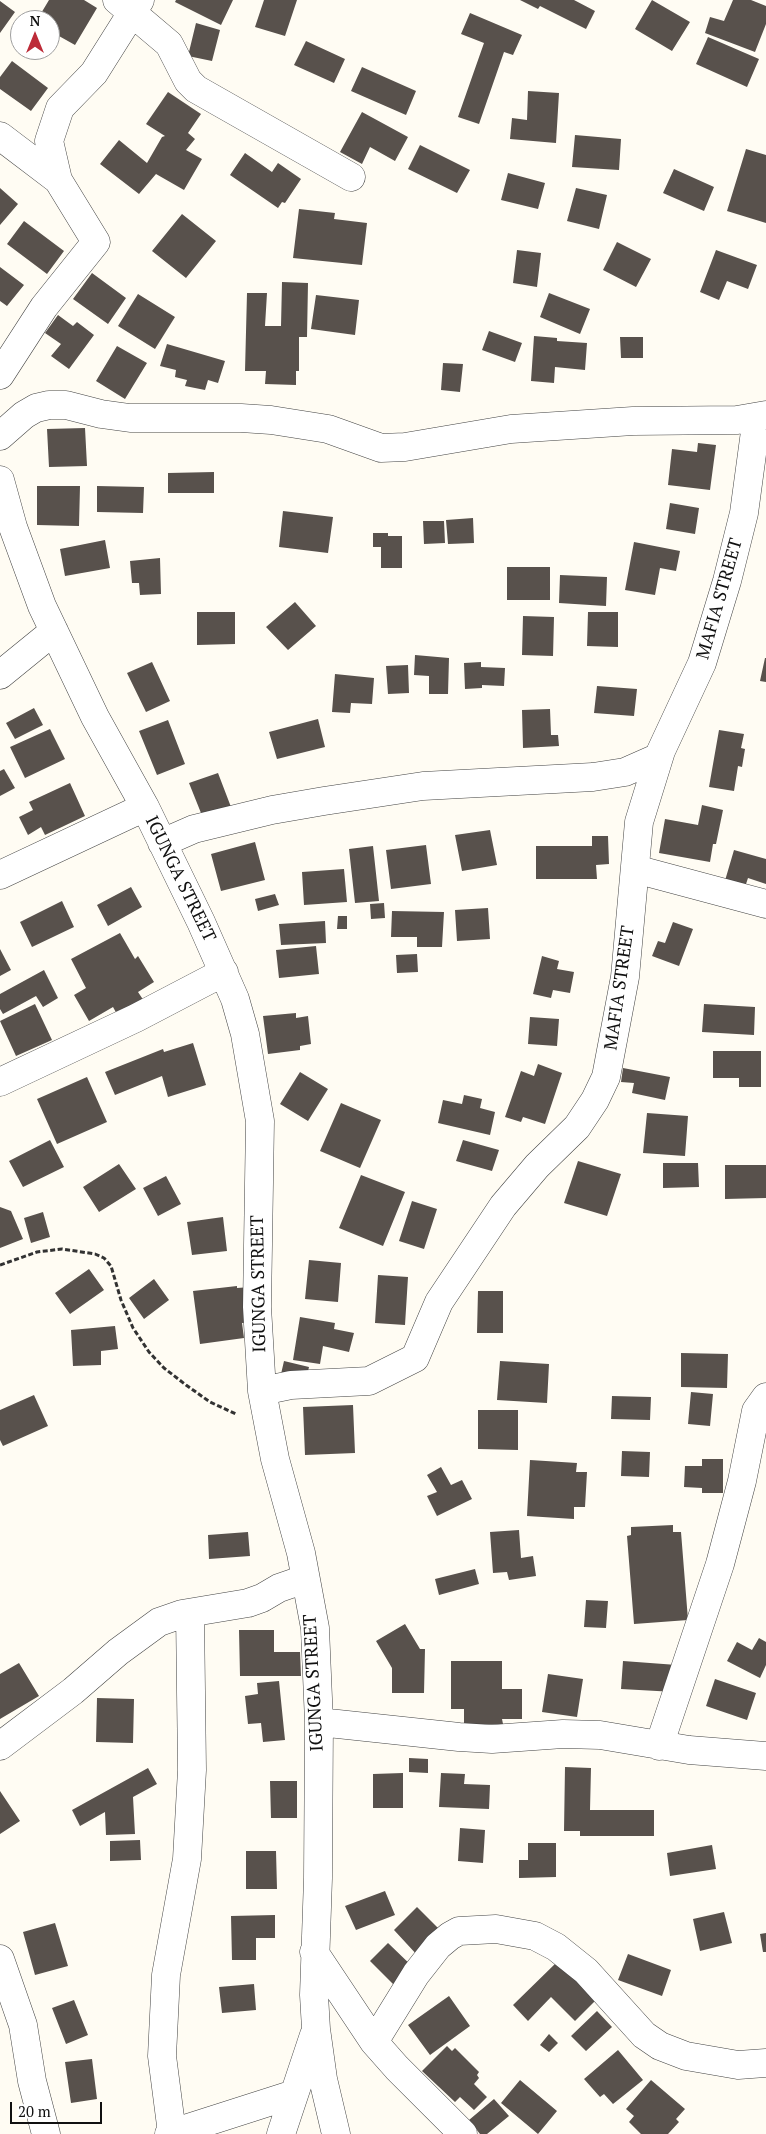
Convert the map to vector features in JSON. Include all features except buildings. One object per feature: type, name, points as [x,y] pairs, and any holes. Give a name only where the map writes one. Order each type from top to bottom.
[{"type":"street","points":[[0,375],[44,308],[96,242],[58,180],[50,141],[60,108],[94,73],[129,4],[169,44],[188,81],[196,90],[350,178]]},
{"type":"street","points":[[0,136],[58,180]]},
{"type":"street","points":[[0,436],[36,408],[49,405],[66,405],[101,414],[130,418],[241,418],[271,420],[328,429],[381,448],[405,447],[511,429],[633,421],[737,420],[762,416]]},
{"type":"street","name":"MAFIA STREET","points":[[262,1391],[291,1385],[369,1381],[415,1358],[439,1302],[503,1206],[536,1166],[581,1122],[595,1100],[606,1077],[625,978],[639,822],[659,757],[702,663],[727,581],[744,513],[762,416]]},
{"type":"street","name":"IGUNGA STREET","points":[[0,480],[28,570],[54,632],[95,717],[145,806],[224,972],[236,1000],[245,1034],[260,1121],[257,1306],[262,1391],[267,1425],[301,1553],[315,1628],[319,1722],[318,1878],[314,1952],[316,2029],[323,2079],[336,2134]]},
{"type":"street","points":[[0,675],[54,632]]},
{"type":"street","points":[[162,843],[194,829],[272,810],[324,801],[423,786],[593,777],[625,772],[659,757]]},
{"type":"street","points":[[0,875],[145,806]]},
{"type":"street","points":[[635,869],[764,910]]},
{"type":"street","points":[[0,1082],[136,1018],[224,972]]},
{"type":"street","points":[[659,1746],[720,1564],[742,1481],[756,1412],[766,1397]]},
{"type":"street","points":[[0,1746],[73,1691],[103,1664],[166,1618],[248,1603],[262,1598],[279,1588],[305,1579]]},
{"type":"street","points":[[190,1613],[192,1770],[188,1849],[166,1975],[162,2056],[170,2133],[294,2094]]},
{"type":"street","points":[[319,1722],[459,1737],[492,1738],[563,1734],[600,1736],[659,1746],[766,1756]]},
{"type":"street","points":[[374,2042],[416,1974],[438,1946],[450,1936],[470,1929],[496,1929],[535,1936],[556,1947],[586,1971],[644,2035],[660,2046],[686,2056],[738,2064],[766,2063]]},
{"type":"street","points":[[314,1952],[374,2042],[397,2068],[463,2134]]},
{"type":"street","points":[[0,1959],[23,2025],[32,2081],[46,2134]]},
{"type":"street","points":[[281,2134],[316,2029]]},
{"type":"path","points":[[0,1265],[37,1252],[62,1249],[95,1254],[104,1258],[111,1266],[121,1300],[133,1328],[149,1352],[164,1368],[210,1402],[267,1425]]}]
